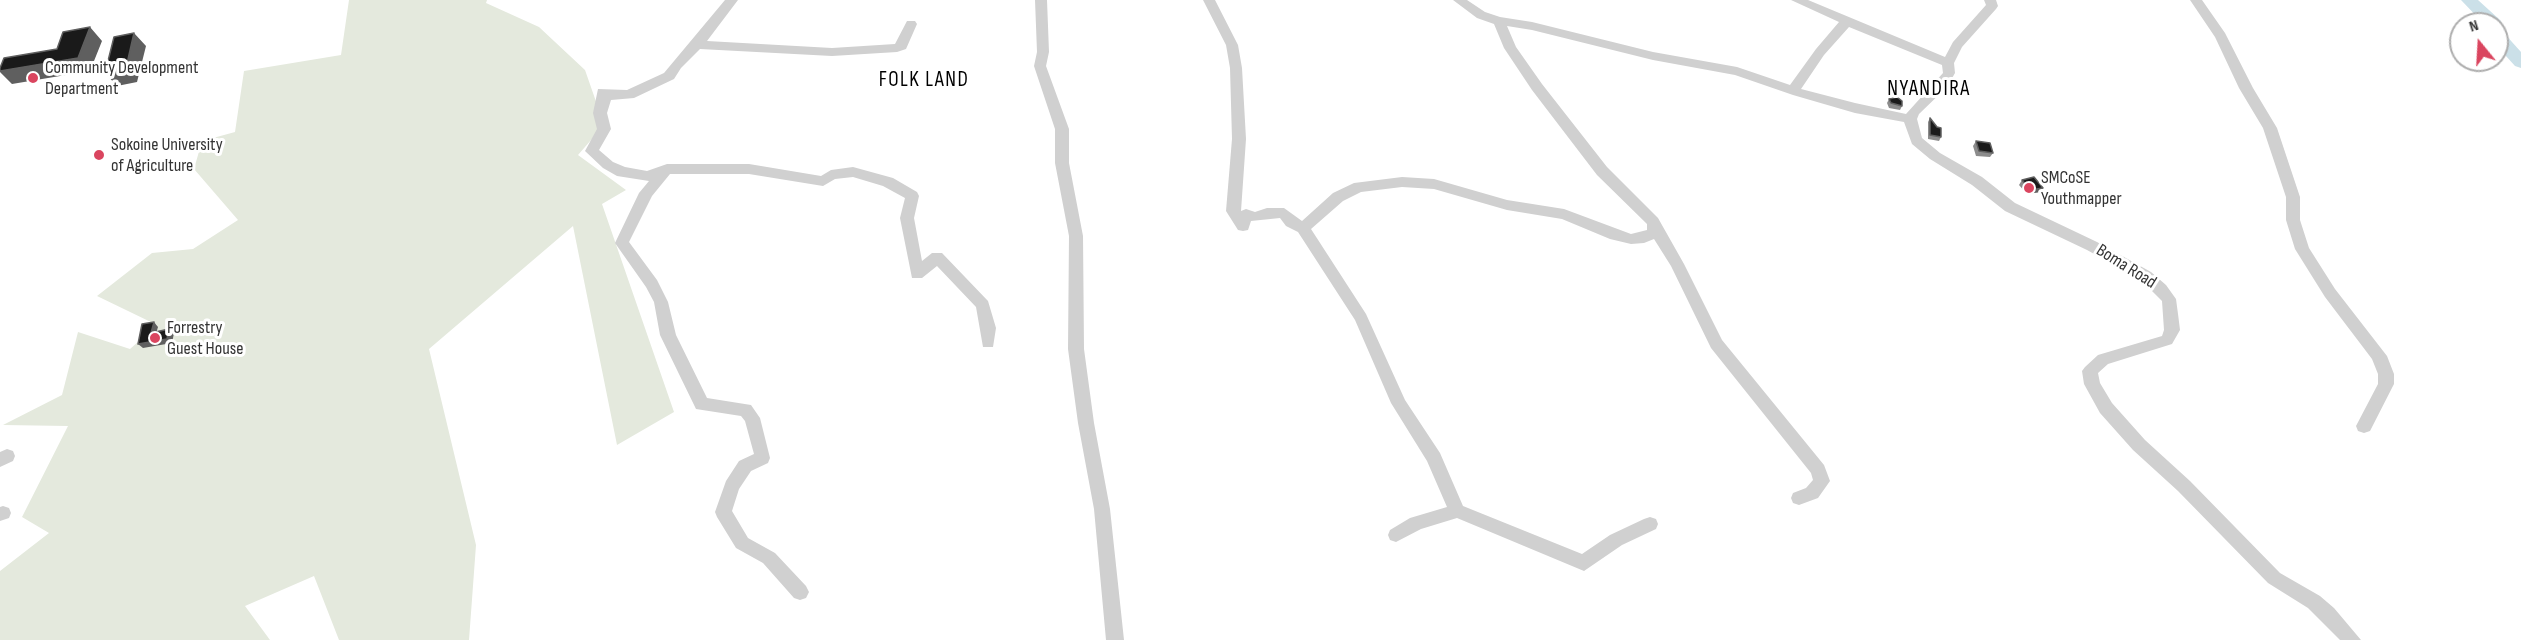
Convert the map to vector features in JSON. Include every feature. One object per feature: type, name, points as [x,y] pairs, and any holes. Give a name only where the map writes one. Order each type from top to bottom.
[{"type":"street","points":[[732,0],[669,76],[629,95],[603,93],[600,113],[604,129],[592,151],[608,165],[622,172],[648,176],[667,169],[749,168],[823,181],[831,175],[853,172],[888,182],[912,196],[907,218],[917,274],[937,257],[983,305],[988,328],[988,343]]},
{"type":"street","points":[[1041,0],[1043,52],[1040,66],[1062,129],[1062,163],[1076,236],[1076,349],[1086,423],[1102,509],[1115,640]]},
{"type":"street","points":[[1209,0],[1232,45],[1236,68],[1239,139],[1233,212],[1243,226],[1246,214],[1255,217],[1267,213],[1284,213],[1291,222],[1304,228],[1361,318],[1399,403],[1434,458],[1457,511]]},
{"type":"street","points":[[1459,0],[1481,15],[1499,21],[1653,56],[1737,71],[1793,91],[1855,108],[1910,119],[1913,111],[1942,84],[1949,73],[1948,63],[1967,32],[1992,6],[1990,0]]},
{"type":"street","points":[[1797,0],[1948,63]]},
{"type":"street","points":[[2196,0],[2221,36],[2246,88],[2270,128],[2293,197],[2293,220],[2302,249],[2330,293],[2379,356],[2386,374],[2386,384],[2364,426]]},
{"type":"street","points":[[1793,91],[1820,52],[1848,20]]},
{"type":"street","points":[[1499,21],[1510,48],[1537,87],[1602,171],[1646,213],[1677,264],[1716,344],[1818,470],[1822,481],[1812,493],[1798,498]]},
{"type":"street","points":[[697,45],[820,51],[897,48],[902,46],[911,24]]},
{"type":"street","name":"Boma Road","points":[[1910,119],[1917,141],[1935,156],[1977,182],[2010,207],[2092,246],[2146,276],[2161,289],[2169,299],[2171,314],[2172,330],[2167,340],[2103,359],[2090,371],[2092,384],[2106,408],[2139,445],[2184,486],[2274,578],[2314,602],[2352,640]]},
{"type":"street","points":[[667,169],[646,193],[622,243],[652,284],[661,302],[668,335],[697,398],[702,404],[745,410],[752,418],[762,458],[745,466],[732,486],[723,512],[742,543],[769,558],[800,592]]},
{"type":"street","points":[[1304,228],[1338,196],[1359,187],[1402,182],[1434,184],[1507,205],[1564,214],[1615,236],[1631,239],[1644,238],[1652,234],[1655,229]]},
{"type":"street","points":[[1396,535],[1416,523],[1457,511],[1584,562],[1616,540],[1650,524]]},
{"type":"shaded area","points":[[349,0],[487,0],[486,3],[539,27],[585,70],[600,113],[598,132],[578,155],[626,190],[602,204],[674,412],[617,445],[573,226],[429,349],[476,545],[469,640],[339,640],[314,576],[245,606],[270,640],[0,640],[0,571],[49,533],[22,517],[68,426],[3,425],[62,395],[78,332],[130,349],[157,325],[97,296],[152,253],[193,249],[238,220],[194,169],[202,141],[235,132],[244,71],[341,55]]},
{"type":"building","points":[[90,27],[78,58],[0,71],[4,58],[57,49],[63,32]]},
{"type":"building","points":[[134,33],[126,68],[105,73],[114,37]]},
{"type":"building","points":[[1897,97],[1902,101],[1902,106],[1891,103],[1889,99]]},
{"type":"building","points":[[1930,118],[1937,127],[1941,128],[1941,137],[1930,135]]},
{"type":"building","points":[[1976,141],[1990,143],[1993,153],[1979,151]]},
{"type":"building","points":[[2034,177],[2043,188],[2030,190],[2022,180]]},
{"type":"building","points":[[154,322],[151,333],[169,329],[167,339],[138,344],[142,324]]},
{"type":"waterway","points":[[2469,0],[2482,12]]},
{"type":"waterway","points":[[2509,49],[2521,62]]},
{"type":"place","name":"Community Development Department","points":[[33,78]]},
{"type":"place","name":"Sokoine University of Agriculture","points":[[99,155]]},
{"type":"place","name":"SMCoSE Youthmapper","points":[[2029,188]]},
{"type":"place","name":"Forrestry Guest House","points":[[155,338]]},
{"type":"district","name":"FOLK LAND","points":[[924,81]]},
{"type":"district","name":"NYANDIRA","points":[[1929,90]]}]
